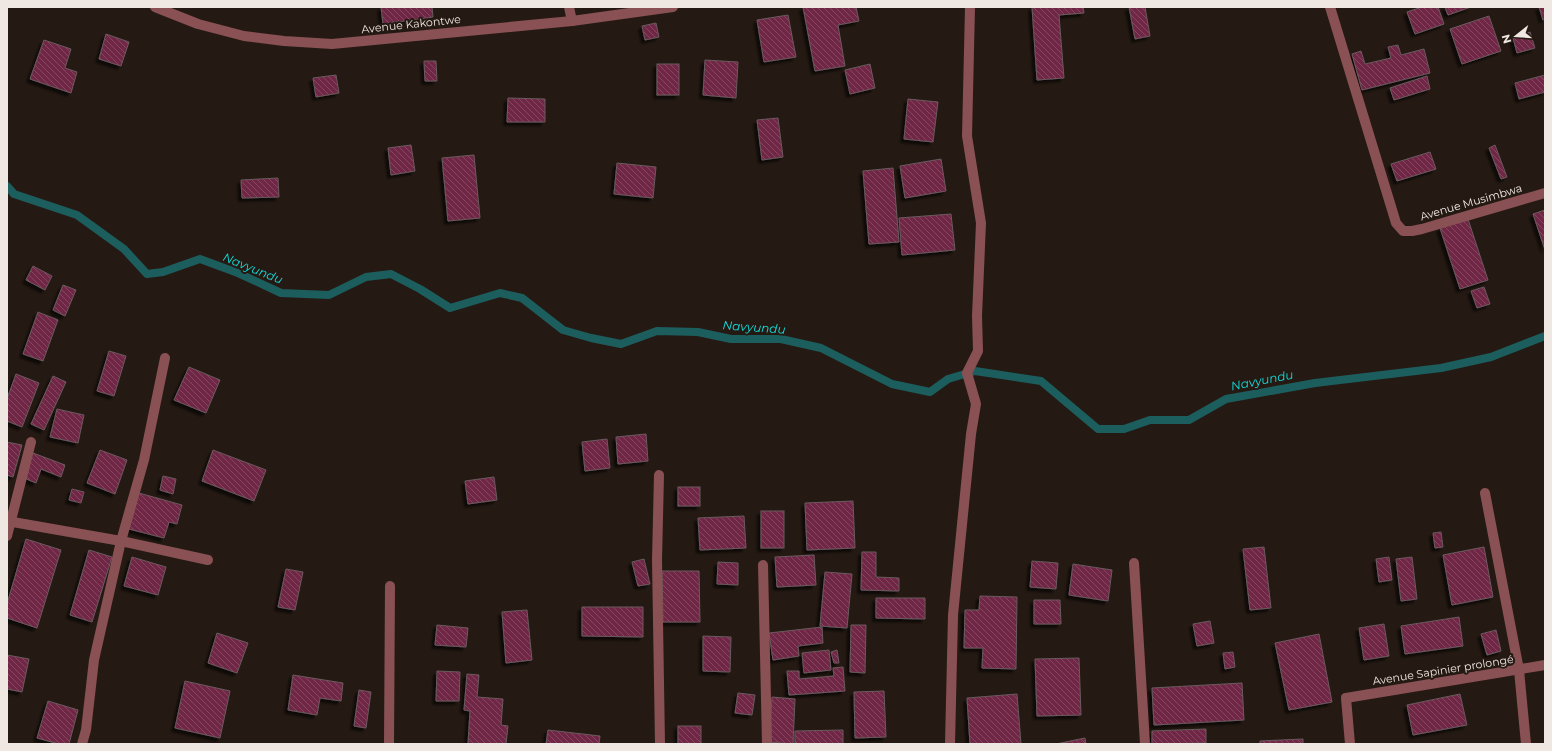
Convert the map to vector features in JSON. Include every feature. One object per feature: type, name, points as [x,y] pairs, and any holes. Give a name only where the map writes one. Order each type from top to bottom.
[{"type":"street","name":"Avenue Kakontwe","points":[[155,7],[198,24],[244,36],[284,41],[332,44],[572,21],[673,7]]},
{"type":"street","points":[[569,7],[572,21]]},
{"type":"street","points":[[950,744],[954,615],[971,434],[976,404],[967,373],[978,351],[977,316],[981,223],[967,136],[970,7]]},
{"type":"street","name":"Avenue Musimbwa","points":[[1330,7],[1396,223],[1403,231],[1417,230],[1545,193]]},
{"type":"street","points":[[82,744],[86,730],[94,660],[121,541],[144,460],[165,358]]},
{"type":"street","points":[[7,536],[9,522],[31,442]]},
{"type":"street","points":[[659,475],[657,560],[660,744]]},
{"type":"street","points":[[1485,492],[1519,670],[1526,744]]},
{"type":"street","points":[[9,522],[121,541],[208,560]]},
{"type":"street","points":[[1134,563],[1145,744]]},
{"type":"street","points":[[763,565],[767,744]]},
{"type":"street","points":[[389,744],[390,586]]},
{"type":"street","name":"Avenue Sapinier prolongé","points":[[1350,744],[1346,698],[1545,665]]},
{"type":"building","points":[[381,7],[432,7],[433,17],[383,24]]},
{"type":"building","points":[[803,7],[856,7],[859,21],[838,25],[845,66],[815,71]]},
{"type":"building","points":[[1032,7],[1083,7],[1084,13],[1059,15],[1064,78],[1037,80]]},
{"type":"building","points":[[1129,7],[1145,7],[1150,36],[1135,39]]},
{"type":"building","points":[[1422,7],[1438,7],[1444,24],[1415,34],[1407,12]]},
{"type":"building","points":[[1445,7],[1471,7],[1448,15]]},
{"type":"building","points":[[1539,7],[1545,7],[1545,19],[1543,20]]},
{"type":"building","points":[[788,15],[796,57],[764,62],[757,20]]},
{"type":"building","points":[[1489,16],[1501,51],[1462,64],[1450,29]]},
{"type":"building","points":[[656,23],[659,37],[645,40],[642,26]]},
{"type":"building","points":[[1530,32],[1535,48],[1517,53],[1513,38]]},
{"type":"building","points":[[106,34],[129,42],[121,66],[99,59]]},
{"type":"building","points":[[44,40],[71,49],[65,68],[77,72],[71,93],[30,79]]},
{"type":"building","points":[[1398,45],[1401,55],[1424,49],[1430,73],[1362,90],[1352,54],[1361,51],[1365,64],[1391,58],[1388,47]]},
{"type":"building","points":[[705,60],[738,62],[736,98],[703,95]]},
{"type":"building","points":[[424,61],[436,61],[437,81],[425,81]]},
{"type":"building","points":[[657,64],[679,64],[679,95],[657,95]]},
{"type":"building","points":[[870,64],[875,88],[850,94],[845,70]]},
{"type":"building","points":[[336,75],[339,93],[316,97],[313,78]]},
{"type":"building","points":[[1545,75],[1545,92],[1519,99],[1515,83]]},
{"type":"building","points":[[1427,76],[1430,89],[1394,100],[1390,88]]},
{"type":"building","points":[[508,98],[545,99],[545,122],[507,122]]},
{"type":"building","points":[[908,99],[938,102],[933,142],[904,139]]},
{"type":"building","points":[[778,118],[783,157],[762,160],[757,120]]},
{"type":"building","points":[[411,145],[415,171],[391,175],[388,148]]},
{"type":"building","points":[[1495,145],[1507,177],[1501,179],[1489,148]]},
{"type":"building","points":[[1430,152],[1436,169],[1397,181],[1391,164]]},
{"type":"building","points":[[474,155],[480,218],[448,221],[442,158]]},
{"type":"building","points":[[941,159],[946,191],[905,198],[900,166]]},
{"type":"building","points":[[617,163],[656,167],[653,198],[614,194]]},
{"type":"building","points":[[893,168],[899,242],[869,244],[863,171]]},
{"type":"building","points":[[278,178],[279,197],[242,198],[241,180]]},
{"type":"building","points":[[1545,210],[1545,250],[1533,214]]},
{"type":"building","points":[[951,214],[955,250],[902,255],[899,218]]},
{"type":"building","points":[[1468,219],[1488,280],[1460,289],[1440,228]]},
{"type":"building","points":[[33,266],[52,276],[45,290],[26,280]]},
{"type":"building","points":[[63,285],[76,290],[65,316],[53,310]]},
{"type":"building","points":[[1484,287],[1490,304],[1477,308],[1471,291]]},
{"type":"building","points":[[38,312],[58,320],[43,361],[23,354]]},
{"type":"building","points":[[109,351],[126,356],[114,396],[97,391]]},
{"type":"building","points":[[189,367],[220,380],[206,413],[174,400]]},
{"type":"building","points":[[16,374],[39,383],[22,427],[7,421],[7,399]]},
{"type":"building","points":[[53,376],[66,382],[44,430],[31,424]]},
{"type":"building","points":[[57,409],[84,415],[78,443],[50,437]]},
{"type":"building","points":[[646,434],[648,461],[618,464],[616,437]]},
{"type":"building","points":[[607,439],[610,468],[585,471],[582,442]]},
{"type":"building","points":[[7,442],[22,445],[13,477],[7,475]]},
{"type":"building","points":[[100,450],[127,460],[115,494],[87,483]]},
{"type":"building","points":[[213,450],[266,470],[254,501],[202,481]]},
{"type":"building","points":[[33,453],[65,465],[61,477],[41,469],[36,483],[24,478]]},
{"type":"building","points":[[163,476],[176,479],[173,494],[160,490]]},
{"type":"building","points":[[494,477],[497,500],[468,504],[465,481]]},
{"type":"building","points":[[678,487],[700,487],[700,506],[678,506]]},
{"type":"building","points":[[72,489],[84,492],[81,503],[69,500]]},
{"type":"building","points":[[139,493],[182,505],[177,524],[169,522],[164,538],[129,529]]},
{"type":"building","points":[[853,501],[855,548],[807,550],[805,503]]},
{"type":"building","points":[[761,511],[784,511],[784,548],[761,548]]},
{"type":"building","points":[[744,516],[746,548],[700,550],[698,518]]},
{"type":"building","points":[[1441,532],[1443,547],[1435,548],[1433,533]]},
{"type":"building","points":[[26,539],[61,550],[37,628],[7,618],[7,604]]},
{"type":"building","points":[[1264,547],[1271,608],[1250,610],[1243,549]]},
{"type":"building","points":[[1484,547],[1493,597],[1452,605],[1443,555]]},
{"type":"building","points":[[89,550],[112,557],[92,622],[70,615]]},
{"type":"building","points":[[862,552],[876,552],[876,577],[899,578],[899,591],[861,590]]},
{"type":"building","points":[[814,555],[816,585],[777,587],[775,557]]},
{"type":"building","points":[[132,557],[166,567],[158,595],[124,586]]},
{"type":"building","points":[[1389,557],[1392,580],[1379,582],[1376,559]]},
{"type":"building","points":[[1412,557],[1417,599],[1401,601],[1396,559]]},
{"type":"building","points":[[644,559],[650,584],[638,586],[632,562]]},
{"type":"building","points":[[1032,561],[1058,563],[1056,589],[1030,587]]},
{"type":"building","points":[[718,562],[738,563],[738,585],[717,584]]},
{"type":"building","points":[[1073,564],[1112,570],[1108,601],[1069,595]]},
{"type":"building","points":[[286,569],[303,572],[295,610],[278,607]]},
{"type":"building","points":[[662,571],[699,571],[700,622],[663,622]]},
{"type":"building","points":[[825,572],[852,574],[847,628],[820,626]]},
{"type":"building","points":[[980,596],[1017,597],[1016,669],[982,668],[983,648],[964,648],[965,610],[979,610]]},
{"type":"building","points":[[876,598],[925,598],[925,619],[876,618]]},
{"type":"building","points":[[1034,600],[1060,600],[1061,624],[1034,624]]},
{"type":"building","points":[[582,607],[643,607],[643,637],[582,636]]},
{"type":"building","points":[[527,610],[532,660],[506,663],[502,612]]},
{"type":"building","points":[[1459,617],[1463,646],[1405,654],[1401,626]]},
{"type":"building","points":[[1210,621],[1214,643],[1197,646],[1193,624]]},
{"type":"building","points":[[1384,624],[1389,656],[1364,660],[1359,628]]},
{"type":"building","points":[[437,625],[468,628],[466,647],[435,645]]},
{"type":"building","points":[[851,625],[866,625],[865,673],[850,672]]},
{"type":"building","points":[[822,627],[823,643],[798,646],[799,656],[773,660],[769,633]]},
{"type":"building","points":[[1496,630],[1501,651],[1487,655],[1481,634]]},
{"type":"building","points":[[217,633],[248,643],[237,673],[208,663]]},
{"type":"building","points":[[1319,634],[1332,702],[1289,710],[1275,643]]},
{"type":"building","points":[[703,636],[731,637],[730,672],[703,671]]},
{"type":"building","points":[[829,650],[831,670],[804,673],[802,653]]},
{"type":"building","points":[[837,650],[839,663],[834,663],[831,652]]},
{"type":"building","points":[[1233,652],[1235,667],[1225,669],[1223,653]]},
{"type":"building","points":[[7,655],[29,659],[22,692],[7,689]]},
{"type":"building","points":[[1079,658],[1081,715],[1037,716],[1035,659]]},
{"type":"building","points":[[843,667],[845,691],[789,695],[787,671],[799,671],[799,679],[834,676],[833,668]]},
{"type":"building","points":[[437,671],[460,672],[459,701],[436,701]]},
{"type":"building","points":[[467,674],[479,675],[477,697],[503,699],[501,725],[508,726],[506,744],[468,744],[470,711],[464,710]]},
{"type":"building","points":[[293,675],[343,683],[341,701],[320,698],[317,715],[288,710]]},
{"type":"building","points":[[185,681],[230,691],[220,738],[175,728]]},
{"type":"building","points":[[1242,683],[1244,720],[1154,725],[1152,688]]},
{"type":"building","points":[[359,690],[371,692],[366,728],[354,726]]},
{"type":"building","points":[[884,691],[886,737],[855,738],[854,692]]},
{"type":"building","points":[[738,693],[755,695],[752,715],[735,713]]},
{"type":"building","points":[[1017,694],[1021,744],[970,744],[967,698]]},
{"type":"building","points":[[1460,694],[1467,725],[1413,735],[1407,705]]},
{"type":"building","points":[[772,697],[795,699],[793,744],[769,742]]},
{"type":"building","points":[[48,701],[78,710],[69,744],[59,744],[37,738]]},
{"type":"building","points":[[678,726],[701,726],[701,744],[678,744]]},
{"type":"building","points":[[1206,729],[1206,743],[1152,744],[1152,731]]},
{"type":"building","points":[[548,730],[600,736],[599,744],[546,744]]},
{"type":"building","points":[[843,730],[843,744],[795,744],[795,731]]},
{"type":"building","points":[[1085,738],[1086,744],[1056,744]]},
{"type":"building","points":[[1303,739],[1303,744],[1260,744],[1260,741]]},
{"type":"waterway","name":"Navyundu","points":[[7,186],[14,194],[77,215],[124,249],[147,274],[163,272],[200,259],[238,273],[281,293],[329,295],[366,277],[391,274],[420,289],[450,308],[500,293],[522,298],[563,330],[591,338],[621,344],[657,331],[698,332],[731,339],[781,339],[821,348],[892,384],[930,392],[948,379],[975,371],[1041,381],[1098,429],[1124,429],[1150,420],[1189,420],[1226,399],[1315,383],[1441,368],[1491,357],[1545,336]]}]
